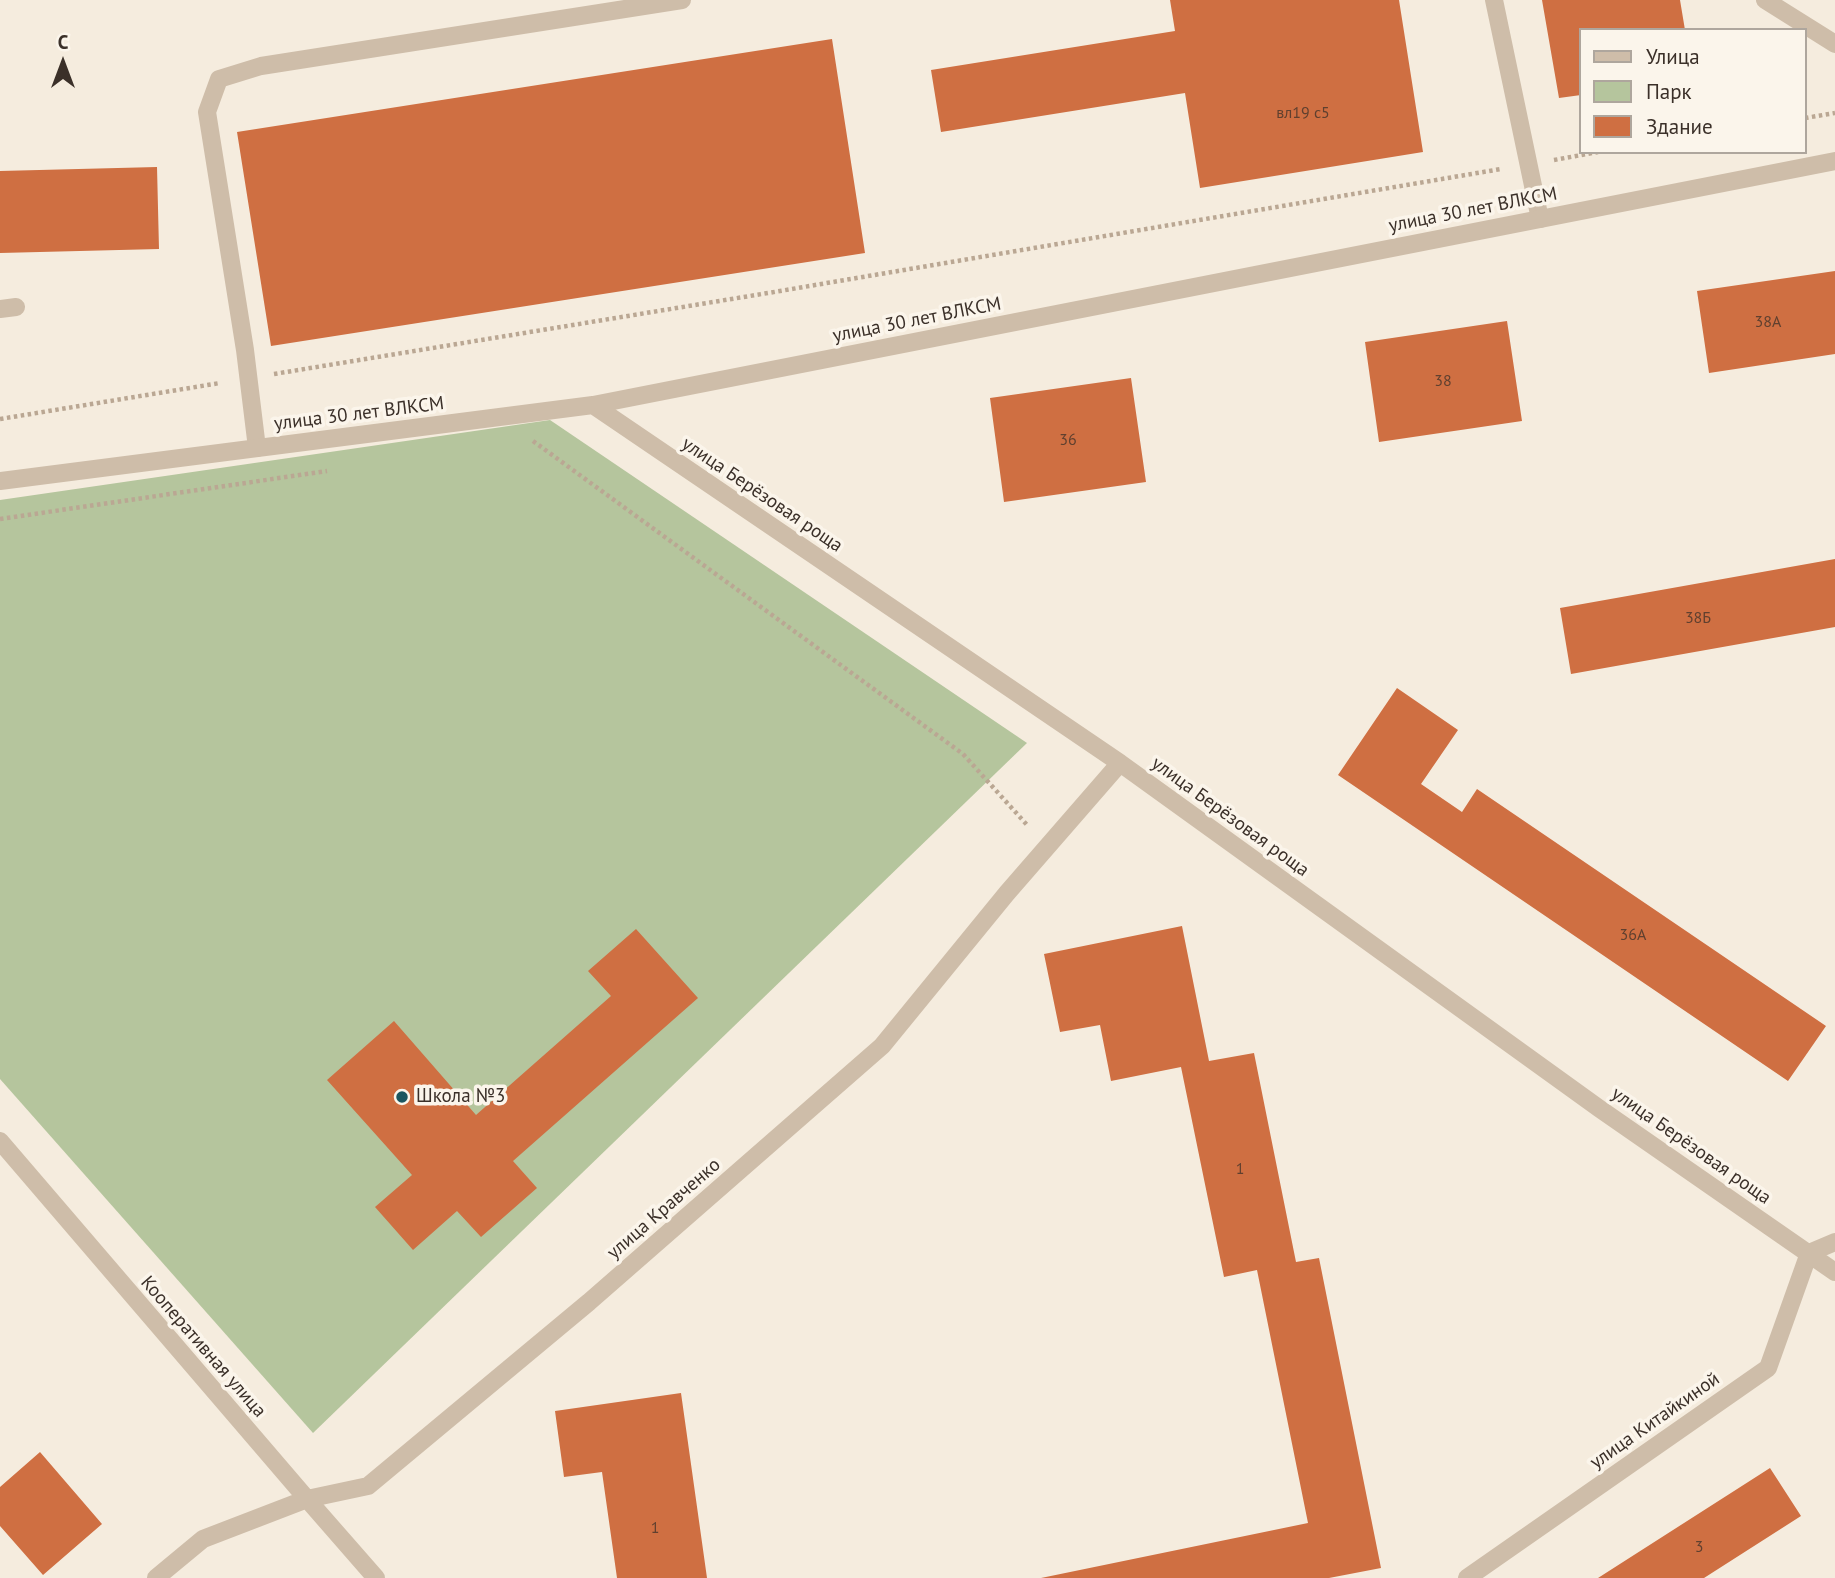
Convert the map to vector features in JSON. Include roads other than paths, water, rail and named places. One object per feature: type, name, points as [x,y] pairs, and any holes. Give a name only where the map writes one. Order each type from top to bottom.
[{"type":"street","points":[[257,448],[249,378],[207,112],[219,79],[261,66],[682,0]]},
{"type":"street","points":[[1494,0],[1540,219]]},
{"type":"street","points":[[1765,0],[1835,44]]},
{"type":"street","name":"улица 30 лет ВЛКСМ","points":[[0,481],[593,405],[1835,161]]},
{"type":"street","name":"улица Берёзовая роща","points":[[593,405],[1120,763],[1600,1110],[1835,1272]]},
{"type":"street","name":"улица Кравченко","points":[[156,1578],[203,1539],[307,1499],[368,1486],[589,1302],[882,1046],[1007,892],[1120,763]]},
{"type":"street","name":"Кооперативная улица","points":[[0,1141],[376,1578]]},
{"type":"street","points":[[1809,1253],[1835,1242]]},
{"type":"street","name":"улица Китайкиной","points":[[1467,1578],[1768,1368],[1809,1253]]},
{"type":"place","name":"Школа №3","points":[[402,1097]]}]
